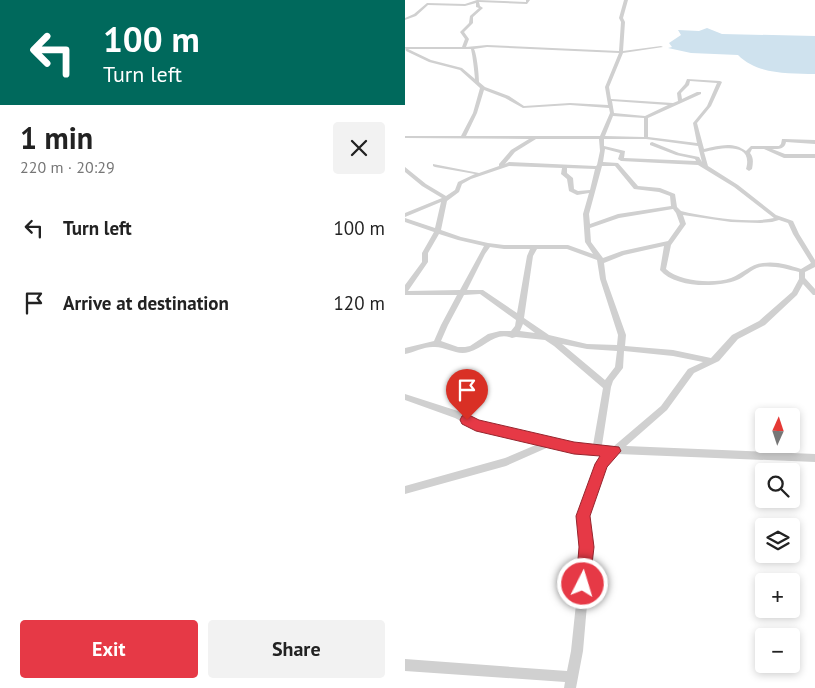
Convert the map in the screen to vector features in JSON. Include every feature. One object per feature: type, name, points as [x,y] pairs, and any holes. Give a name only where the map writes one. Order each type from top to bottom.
[{"type":"street","points":[[405,19],[415,15],[427,4],[465,5],[477,1],[527,3],[528,0]]},
{"type":"street","points":[[597,448],[609,380],[619,368],[622,335],[603,279],[600,260],[588,242],[586,214],[604,147],[601,141],[612,111],[607,87],[621,52],[623,22],[621,18],[626,0]]},
{"type":"street","points":[[464,48],[467,39],[462,32],[471,23],[471,17],[481,8],[478,7],[477,1]]},
{"type":"street","points":[[405,49],[464,48],[473,50],[487,46],[621,52],[661,47]]},
{"type":"street","points":[[405,49],[429,62],[461,69],[477,84],[509,98],[523,107],[570,104],[646,117],[671,104],[699,93]]},
{"type":"street","points":[[473,50],[478,74],[477,84]]},
{"type":"street","points":[[680,101],[679,93],[687,86],[688,80],[720,82],[709,106],[695,123],[703,152],[702,165]]},
{"type":"street","points":[[462,138],[475,113],[481,88]]},
{"type":"street","points":[[610,100],[671,104]]},
{"type":"street","points":[[644,138],[646,117]]},
{"type":"street","points":[[405,136],[462,138],[537,136],[644,138],[701,144]]},
{"type":"street","points":[[500,166],[513,151],[537,136]]},
{"type":"street","points":[[405,665],[570,683],[577,651],[587,547],[583,516],[602,464],[614,451],[664,408],[691,371],[722,354],[735,337],[762,323],[795,293],[802,275],[814,264],[791,222],[779,218],[702,165],[697,158],[678,154],[656,144],[651,144],[644,138]]},
{"type":"street","points":[[747,153],[751,151],[750,148],[783,146],[784,140],[815,142]]},
{"type":"street","points":[[703,152],[732,146],[739,147],[747,153],[751,162],[749,169]]},
{"type":"street","points":[[604,147],[623,152],[621,159],[702,165]]},
{"type":"street","points":[[766,148],[784,156],[815,156]]},
{"type":"street","points":[[405,215],[446,198],[457,191],[462,182],[500,166],[515,163],[597,168],[600,164],[616,164],[635,188],[660,190],[673,195],[683,224],[668,244],[663,270],[670,277],[697,282],[731,280],[751,267],[773,264],[802,275],[815,293]]},
{"type":"street","points":[[435,165],[480,173]]},
{"type":"street","points":[[565,166],[564,174],[570,178],[571,190],[577,194],[593,191]]},
{"type":"street","points":[[405,169],[424,185],[446,198]]},
{"type":"street","points":[[405,292],[425,262],[425,253],[438,231],[446,198]]},
{"type":"street","points":[[587,227],[618,216],[677,210],[741,221],[770,222],[779,218]]},
{"type":"street","points":[[405,220],[460,239],[488,245],[534,248],[568,247],[600,260],[622,252],[668,244]]},
{"type":"street","points":[[437,344],[443,326],[488,245]]},
{"type":"street","points":[[512,335],[519,327],[530,256],[534,248]]},
{"type":"street","points":[[405,292],[481,292],[582,364],[607,388]]},
{"type":"street","points":[[405,351],[427,344],[437,344],[461,351],[474,349],[492,336],[512,335],[543,336],[571,344],[664,354],[678,352],[712,360]]},
{"type":"street","points":[[405,397],[410,402],[458,414],[476,425],[574,448],[815,458]]},
{"type":"street","points":[[405,490],[506,462],[549,443]]},
{"type":"water","points":[[707,28],[722,34],[815,36],[815,74],[764,70],[746,62],[738,55],[691,53],[668,48],[672,47],[669,43],[681,35],[678,30],[699,31]]},
{"type":"route","points":[[467,420],[476,425],[574,448],[597,448],[614,451],[602,464],[593,494],[583,516],[582,522],[587,547],[583,584]]}]
